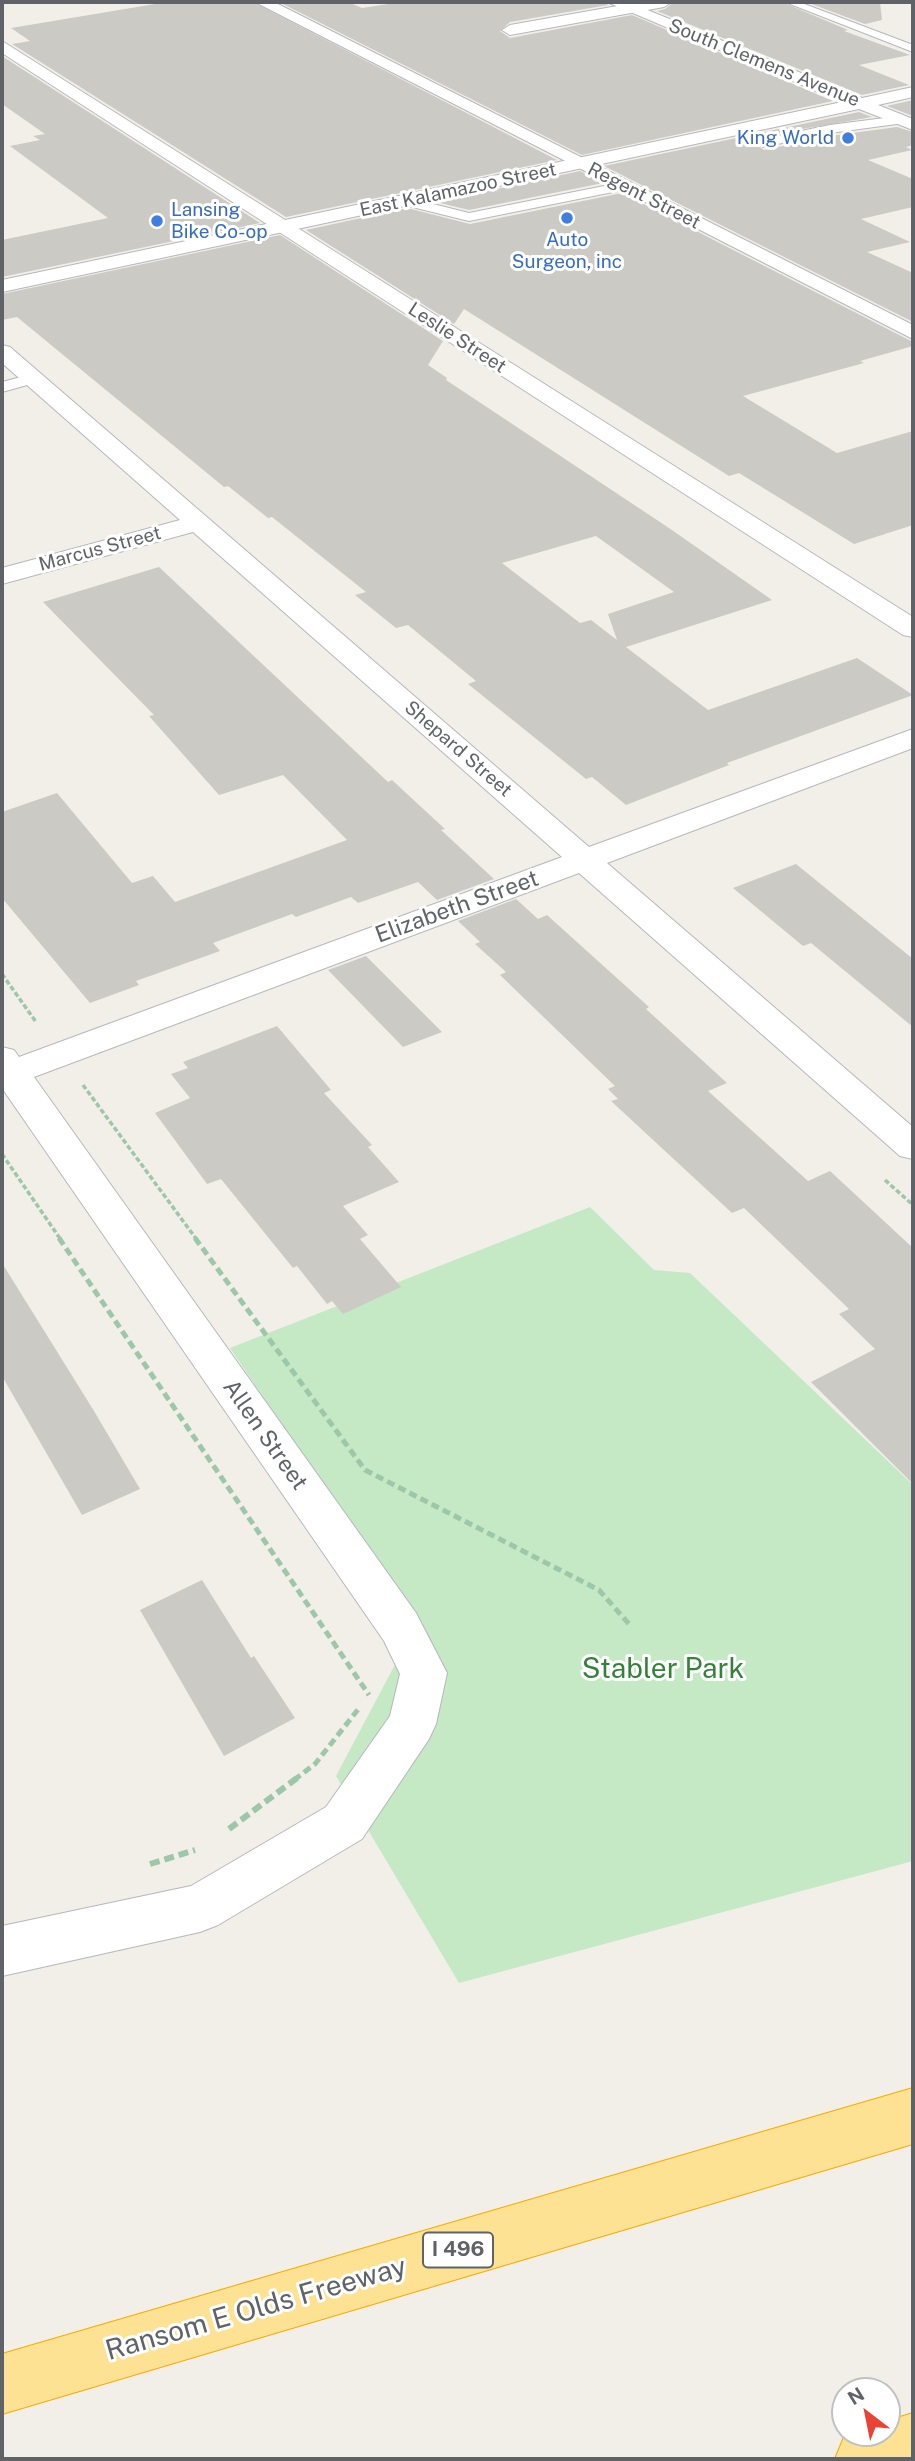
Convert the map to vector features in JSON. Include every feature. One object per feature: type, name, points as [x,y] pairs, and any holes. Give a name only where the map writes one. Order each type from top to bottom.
[{"type":"highway","name":"Ransom E Olds Freeway","points":[[2,2384],[913,2116]]},
{"type":"highway","points":[[866,2459],[913,2444]]},
{"type":"street","name":"Regent Street","points":[[263,2],[913,333]]},
{"type":"street","points":[[510,30],[622,5],[664,2]]},
{"type":"street","name":"South Clemens Avenue","points":[[622,5],[907,123]]},
{"type":"street","name":"Leslie Street","points":[[2,46],[913,629]]},
{"type":"street","name":"East Kalamazoo Street","points":[[2,286],[913,92]]},
{"type":"street","name":"Shepard Street","points":[[2,352],[913,1147]]},
{"type":"street","name":"Marcus Street","points":[[2,576],[199,523]]},
{"type":"street","name":"Elizabeth Street","points":[[5,1068],[60,1054],[913,738]]},
{"type":"street","name":"Allen Street","points":[[2,1951],[200,1908],[344,1823],[412,1724],[424,1673],[400,1627],[5,1068]]},
{"type":"lane","points":[[790,2],[913,49]]},
{"type":"lane","points":[[792,118],[821,131]]},
{"type":"lane","points":[[763,143],[821,131],[907,123]]},
{"type":"lane","points":[[736,130],[778,150]]},
{"type":"lane","points":[[405,201],[469,217],[624,186]]},
{"type":"lane","points":[[2,387],[33,379]]},
{"type":"path","points":[[2,974],[365,1469],[598,1590],[629,1624]]},
{"type":"path","points":[[2,1154],[369,1695],[315,1763],[218,1838]]},
{"type":"path","points":[[145,1866],[207,1846]]},
{"type":"green space","name":"Stabler Park","points":[[590,1207],[654,1270],[690,1273],[913,1485],[913,1861],[459,1983],[336,1776],[416,1625],[230,1348]]},
{"type":"building","points":[[167,2],[253,2],[557,160],[286,217],[12,44],[30,41],[11,28]]},
{"type":"building","points":[[279,2],[348,2],[362,8],[401,2],[605,2],[608,5],[510,22],[500,31],[510,38],[632,15],[833,101],[582,155]]},
{"type":"building","points":[[674,2],[782,2],[848,30],[844,31],[910,55],[859,65],[909,85],[862,95],[657,11]]},
{"type":"building","points":[[806,2],[880,2],[882,20],[865,24]]},
{"type":"building","points":[[2,56],[260,223],[2,277],[2,240],[108,218],[10,146],[40,140],[33,136],[45,134],[2,104]]},
{"type":"building","points":[[913,100],[913,116],[887,106]]},
{"type":"building","points":[[859,112],[872,117],[762,136],[755,144],[764,150],[830,136],[897,127],[913,132],[913,145],[906,147],[912,150],[868,160],[913,179],[913,207],[861,219],[910,242],[867,252],[913,273],[913,322],[604,166]]},
{"type":"building","points":[[580,171],[603,183],[469,210],[436,202]]},
{"type":"building","points":[[622,193],[913,342],[913,346],[860,361],[864,363],[743,396],[837,453],[913,431],[913,525],[854,544],[739,473],[729,476],[464,309],[454,324],[306,230],[407,208],[470,224]]},
{"type":"building","points":[[280,235],[443,341],[428,365],[447,378],[446,380],[772,600],[626,647],[708,710],[857,658],[913,695],[727,763],[729,765],[626,805],[592,777],[586,779],[468,684],[476,681],[408,625],[396,628],[355,595],[366,592],[272,517],[268,518],[228,486],[224,487],[17,317],[2,320],[2,294]],"holes":[[[596,536],[674,592],[608,614],[617,640],[591,620],[580,623],[502,563]]]},
{"type":"building","points":[[159,567],[388,782],[392,780],[445,829],[441,830],[494,879],[437,900],[418,882],[358,903],[351,897],[296,917],[292,914],[213,943],[220,951],[136,981],[139,985],[90,1003],[2,898],[2,812],[57,793],[132,883],[153,876],[175,902],[347,840],[283,775],[219,795],[149,716],[154,715],[43,602]]},
{"type":"building","points":[[796,864],[913,959],[913,1027],[811,943],[803,946],[733,888]]},
{"type":"building","points":[[516,899],[538,919],[547,915],[649,1007],[646,1009],[727,1083],[708,1091],[808,1181],[830,1171],[913,1248],[913,1484],[811,1382],[875,1349],[839,1314],[849,1309],[744,1208],[732,1213],[611,1101],[618,1099],[608,1089],[615,1086],[500,975],[506,972],[475,944],[480,942],[458,921]]},
{"type":"building","points":[[366,956],[442,1032],[403,1047],[328,970]]},
{"type":"building","points":[[277,1026],[331,1090],[324,1093],[372,1145],[368,1147],[399,1182],[343,1206],[368,1235],[360,1239],[401,1287],[343,1314],[332,1301],[327,1304],[297,1266],[293,1268],[221,1179],[207,1184],[155,1113],[190,1098],[171,1074],[188,1068],[183,1062]]},
{"type":"building","points":[[2,1263],[140,1489],[82,1515],[2,1376]]},
{"type":"building","points":[[202,1580],[251,1658],[254,1656],[295,1718],[224,1756],[140,1610]]},
{"type":"place","name":"King World","points":[[848,138]]},
{"type":"place","name":"Auto Surgeon, inc","points":[[567,218]]},
{"type":"place","name":"Lansing Bike Co-op","points":[[157,221]]}]
